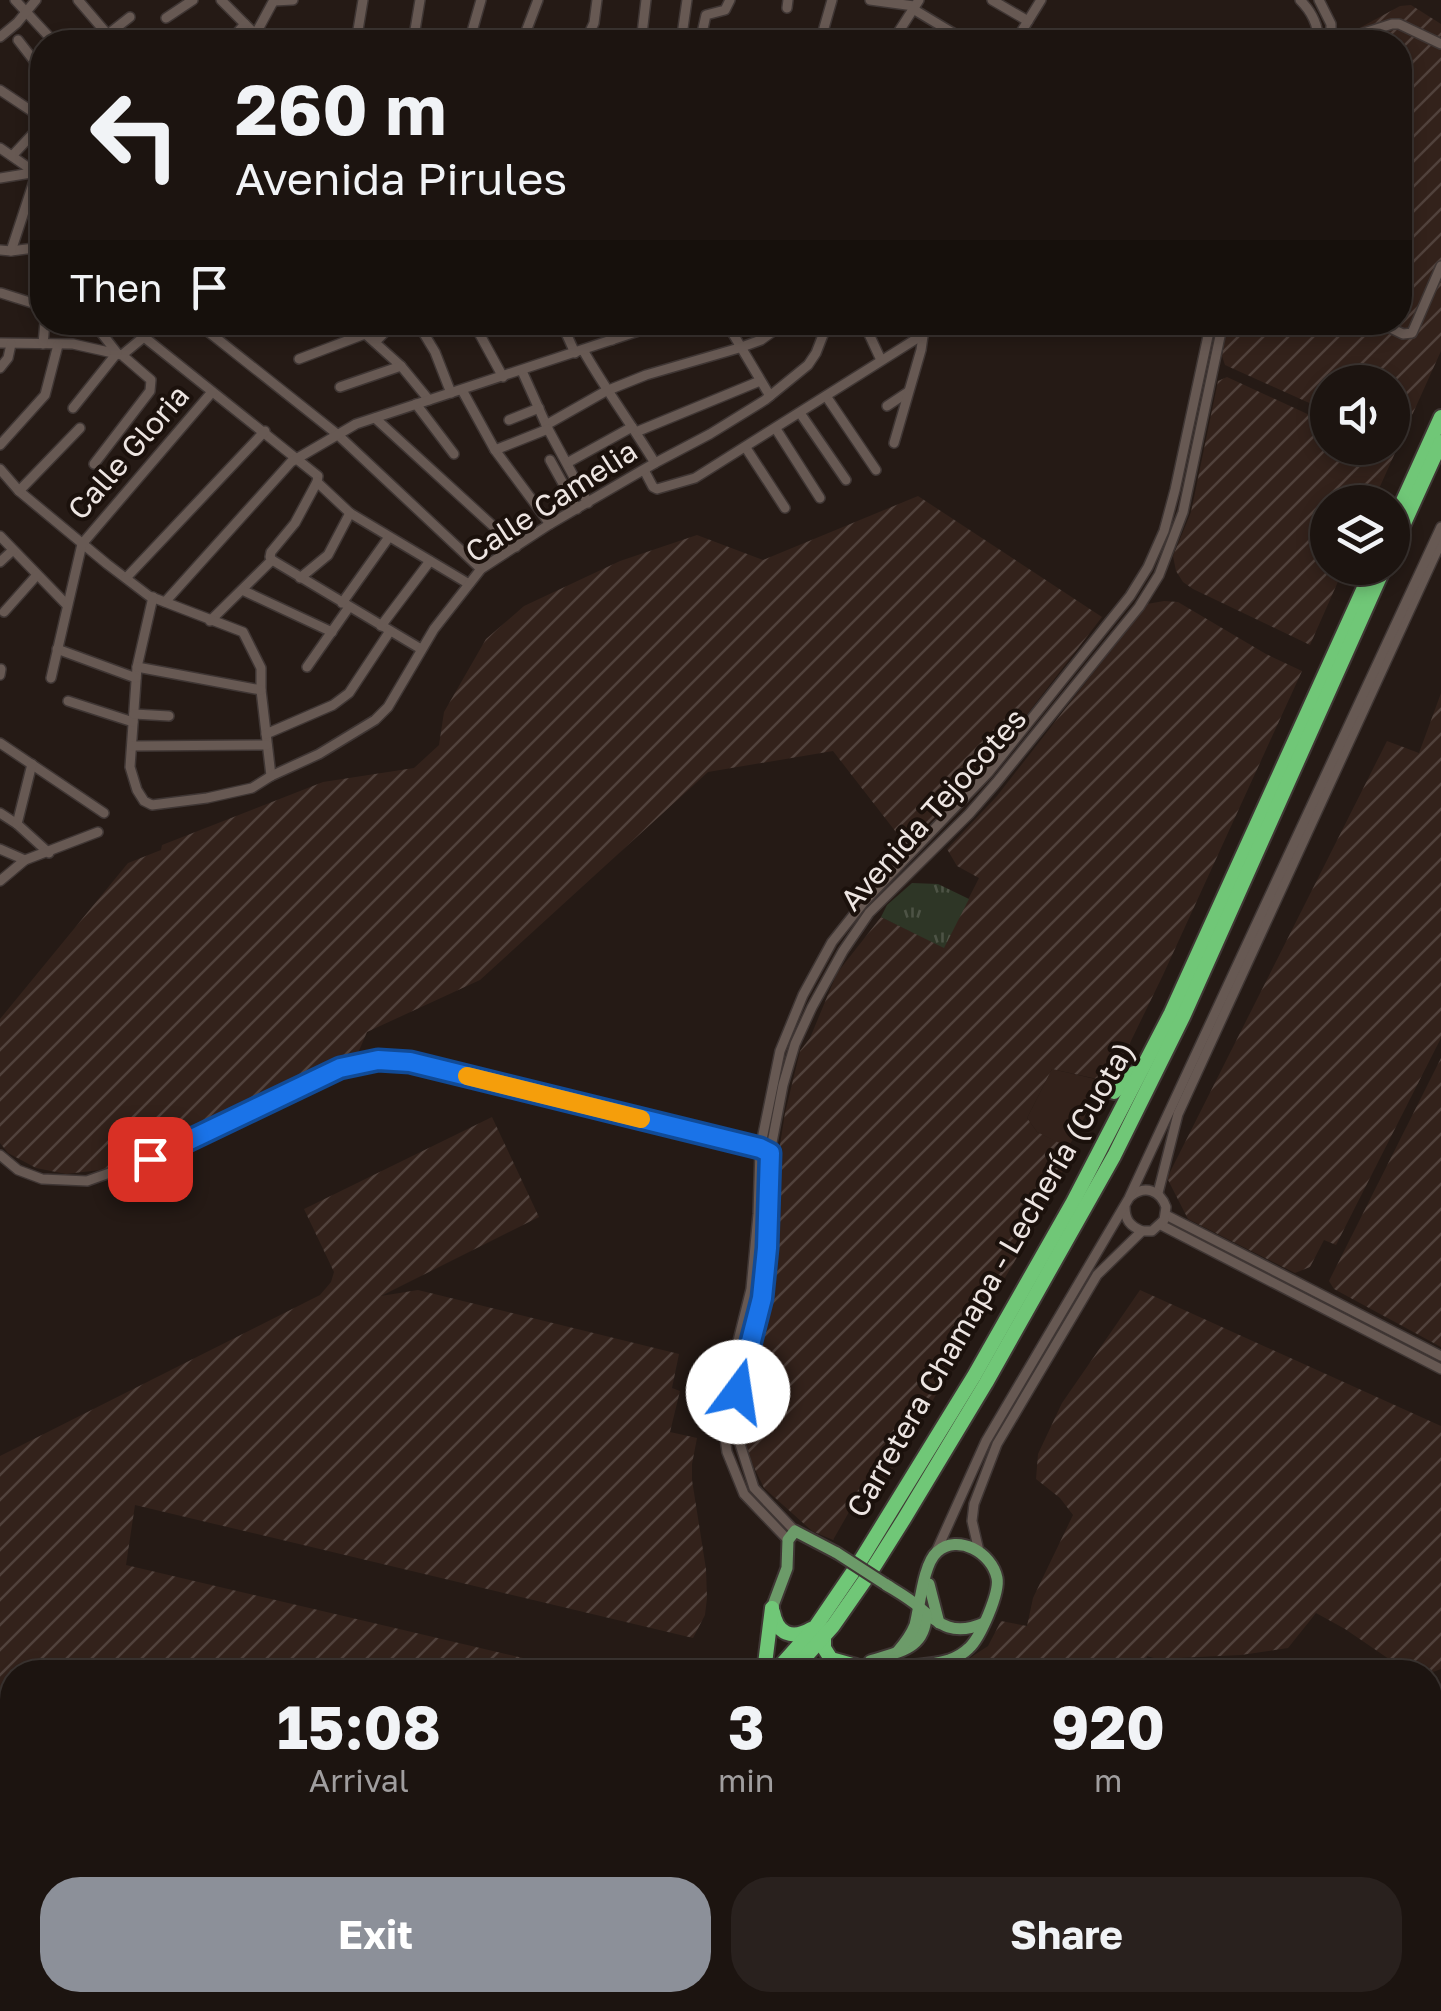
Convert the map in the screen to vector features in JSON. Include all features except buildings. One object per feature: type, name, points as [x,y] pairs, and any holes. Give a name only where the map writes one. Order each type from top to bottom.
[{"type":"highway","points":[[1410,486],[1441,418]]},
{"type":"highway","points":[[1410,510],[1441,442]]},
{"type":"highway","name":"Carretera Chamapa - Lechería (Cuota)","points":[[800,1660],[964,1392],[1072,1202],[1171,1013],[1365,585]]},
{"type":"highway","name":"Carretera Chamapa - Lechería (Cuota)","points":[[788,1660],[870,1573],[986,1383],[1114,1156],[1183,1018],[1376,585]]},
{"type":"highway","points":[[1114,1092],[1135,1072],[1171,1013]]},
{"type":"highway","points":[[1072,1202],[1083,1176],[1085,1157]]},
{"type":"highway","points":[[772,1608],[776,1625],[788,1634],[819,1631],[824,1648],[835,1660]]},
{"type":"highway","points":[[766,1660],[772,1608]]},
{"type":"main road","name":"Avenida Tejocotes","points":[[792,1535],[837,1554],[939,1623]]},
{"type":"main road","points":[[772,1608],[787,1568],[792,1535]]},
{"type":"main road","points":[[873,1660],[898,1651],[911,1635],[922,1611],[927,1570],[934,1554],[957,1545],[979,1551],[998,1579],[984,1623],[969,1648],[948,1660]]},
{"type":"main road","points":[[890,1587],[914,1584],[927,1570]]},
{"type":"main road","points":[[927,1570],[939,1623],[961,1630],[984,1623]]},
{"type":"street","points":[[15,0],[43,30]]},
{"type":"street","points":[[0,38],[36,0]]},
{"type":"street","points":[[78,0],[103,30]]},
{"type":"street","points":[[166,18],[192,0]]},
{"type":"street","points":[[221,0],[251,30]]},
{"type":"street","points":[[262,30],[274,0],[292,0]]},
{"type":"street","points":[[358,30],[363,0]]},
{"type":"street","points":[[416,30],[420,0]]},
{"type":"street","points":[[472,30],[481,0]]},
{"type":"street","points":[[527,30],[538,0]]},
{"type":"street","points":[[590,30],[598,0]]},
{"type":"street","points":[[642,30],[646,0]]},
{"type":"street","points":[[682,30],[687,0]]},
{"type":"street","points":[[702,30],[704,18],[725,10],[730,0]]},
{"type":"street","points":[[823,30],[832,0]]},
{"type":"street","points":[[870,0],[915,5],[951,30]]},
{"type":"street","points":[[992,0],[1028,21]]},
{"type":"street","points":[[1022,30],[1041,0]]},
{"type":"street","points":[[1300,0],[1309,8],[1318,30]]},
{"type":"street","points":[[1318,0],[1332,30]]},
{"type":"street","points":[[899,30],[915,5]]},
{"type":"street","points":[[118,30],[130,16]]},
{"type":"street","points":[[240,30],[245,24]]},
{"type":"street","points":[[1373,30],[1400,24],[1441,44]]},
{"type":"street","points":[[18,40],[30,56]]},
{"type":"street","points":[[0,90],[30,112]]},
{"type":"street","points":[[12,156],[30,135]]},
{"type":"street","points":[[0,148],[30,167]]},
{"type":"street","points":[[0,178],[30,174]]},
{"type":"street","points":[[5,251],[30,197]]},
{"type":"street","points":[[5,251],[30,248]]},
{"type":"street","points":[[1412,333],[1441,266]]},
{"type":"street","points":[[0,293],[30,302]]},
{"type":"street","points":[[43,344],[44,335]]},
{"type":"street","points":[[94,464],[152,386],[152,380],[104,335]]},
{"type":"street","points":[[72,408],[120,354],[147,335]]},
{"type":"street","points":[[212,335],[337,434],[482,569]]},
{"type":"street","points":[[299,359],[362,335]]},
{"type":"street","points":[[366,335],[429,400]]},
{"type":"street","points":[[375,342],[382,335]]},
{"type":"street","points":[[425,335],[495,450],[550,524]]},
{"type":"street","points":[[481,335],[503,377]]},
{"type":"street","points":[[568,335],[655,463]]},
{"type":"street","points":[[610,335],[612,340]]},
{"type":"street","points":[[166,602],[297,458],[337,434],[356,424],[621,335]]},
{"type":"street","points":[[732,335],[770,396]]},
{"type":"street","points":[[495,450],[547,427],[606,391],[739,348],[767,335]]},
{"type":"street","name":"Calle Camelia","points":[[132,746],[130,768],[136,790],[152,805],[240,791],[320,754],[375,720],[388,707],[434,629],[482,569],[550,524],[770,396],[808,365],[823,335]]},
{"type":"street","points":[[869,335],[881,360]]},
{"type":"street","points":[[644,470],[658,489],[695,478],[922,335]]},
{"type":"street","points":[[894,443],[924,335]]},
{"type":"street","name":"Avenida Tejocotes","points":[[792,1535],[754,1488],[736,1418],[741,1372],[762,1298],[767,1248],[765,1151],[770,1089],[780,1051],[826,952],[863,903],[988,773],[1125,603],[1148,568],[1164,531],[1175,490],[1208,335]]},
{"type":"street","name":"Avenida Tejocotes","points":[[765,1151],[795,1044],[836,962],[869,914],[996,783],[1139,607],[1159,575],[1183,512],[1219,335]]},
{"type":"street","points":[[144,338],[318,476],[295,523],[271,552],[272,560],[422,649]]},
{"type":"street","points":[[0,368],[8,358],[6,343],[73,344],[120,354]]},
{"type":"street","points":[[0,445],[45,395],[58,345]]},
{"type":"street","points":[[340,387],[400,366]]},
{"type":"street","points":[[522,371],[588,503]]},
{"type":"street","points":[[567,463],[634,430],[760,380]]},
{"type":"street","name":"Calle Gloria","points":[[82,544],[212,392]]},
{"type":"street","points":[[887,406],[908,392]]},
{"type":"street","points":[[826,396],[876,470]]},
{"type":"street","points":[[416,404],[454,454]]},
{"type":"street","points":[[509,420],[539,408]]},
{"type":"street","points":[[800,413],[846,480]]},
{"type":"street","points":[[375,418],[516,547]]},
{"type":"street","points":[[20,492],[80,428]]},
{"type":"street","points":[[776,429],[820,498]]},
{"type":"street","points":[[126,578],[265,431]]},
{"type":"street","points":[[746,448],[785,508]]},
{"type":"street","points":[[550,460],[577,509]]},
{"type":"street","points":[[0,469],[20,492],[82,544],[153,597],[240,630],[246,636],[261,668],[272,776]]},
{"type":"street","points":[[317,482],[350,513],[469,584]]},
{"type":"street","points":[[300,578],[328,555],[350,513]]},
{"type":"street","points":[[934,1554],[986,1441],[1127,1201],[1441,527]]},
{"type":"street","points":[[0,536],[66,604]]},
{"type":"street","points":[[308,668],[390,537]]},
{"type":"street","points":[[1158,1194],[1178,1114],[1441,542]]},
{"type":"street","points":[[50,678],[82,544]]},
{"type":"street","points":[[0,562],[13,550]]},
{"type":"street","points":[[210,621],[272,560]]},
{"type":"street","points":[[153,597],[136,672],[132,746],[267,740],[349,693],[385,628],[430,561]]},
{"type":"street","points":[[4,612],[38,575]]},
{"type":"street","points":[[242,590],[332,632]]},
{"type":"street","points":[[57,649],[136,672],[261,690]]},
{"type":"street","points":[[68,701],[133,718],[170,716]]},
{"type":"street","points":[[0,743],[104,812]]},
{"type":"street","points":[[17,824],[32,764]]},
{"type":"street","points":[[0,813],[49,853]]},
{"type":"street","points":[[0,881],[26,860],[98,832]]},
{"type":"street","points":[[0,848],[26,860]]},
{"type":"street","points":[[826,952],[836,962]]},
{"type":"street","points":[[0,1155],[18,1170],[42,1179],[88,1182],[150,1159],[340,1068],[378,1060],[410,1062],[765,1151]]},
{"type":"street","points":[[1148,1189],[1158,1194],[1164,1199],[1166,1215],[1160,1225],[1142,1231],[1131,1226],[1125,1216],[1127,1201],[1137,1191],[1148,1189]]},
{"type":"street","points":[[1166,1215],[1441,1356]]},
{"type":"street","points":[[1160,1225],[1441,1369]]},
{"type":"street","points":[[979,1551],[972,1521],[974,1504],[997,1444],[1097,1275],[1142,1231]]},
{"type":"shaded area","points":[[1411,5],[1441,24],[1441,351],[1410,420],[1410,365],[1310,365],[1310,403],[1225,365],[1222,356],[1226,335],[1412,335],[1412,30],[1356,30],[1400,6]]},
{"type":"shaded area","points":[[1227,377],[1310,415],[1310,465],[1390,465],[1381,485],[1310,485],[1310,585],[1336,585],[1310,645],[1193,589],[1176,571],[1173,556],[1191,512],[1218,381]]},
{"type":"shaded area","points":[[918,496],[1102,617],[982,773],[906,845],[833,751],[708,772],[480,980],[367,1032],[358,1053],[117,1168],[66,1174],[36,1168],[8,1153],[0,1143],[0,1019],[128,863],[161,850],[162,845],[323,782],[414,768],[439,745],[444,712],[486,639],[524,606],[620,561],[697,535],[763,560]]},
{"type":"shaded area","points":[[1178,602],[1302,671],[1111,1082],[1052,1069],[1027,1118],[1037,1132],[1074,1150],[1016,1259],[874,1500],[861,1491],[833,1540],[812,1531],[764,1488],[748,1455],[742,1426],[744,1392],[772,1285],[779,1151],[800,1051],[810,1038],[837,973],[881,917],[944,947],[979,878],[957,866],[947,849],[997,796],[1147,604]]},
{"type":"shaded area","points":[[1441,693],[1441,1038],[1336,1245],[1324,1240],[1310,1267],[1295,1273],[1188,1219],[1167,1178],[1387,741],[1419,753]]},
{"type":"shaded area","points":[[1441,1058],[1441,1347],[1334,1289],[1329,1281]]},
{"type":"shaded area","points":[[1052,1069],[1104,1081],[1068,1148],[1037,1132],[1027,1118]]},
{"type":"shaded area","points":[[492,1117],[539,1217],[381,1296],[418,1290],[679,1354],[672,1388],[680,1391],[670,1432],[697,1438],[692,1480],[706,1569],[705,1615],[693,1638],[135,1505],[126,1565],[532,1660],[0,1660],[0,1456],[320,1295],[334,1272],[304,1209]]},
{"type":"shaded area","points":[[1140,1290],[1441,1426],[1441,1660],[1390,1660],[1316,1613],[1288,1648],[1241,1655],[1157,1659],[1147,1656],[1146,1660],[967,1660],[988,1646],[1001,1621],[1027,1626],[1033,1598],[1073,1515],[1060,1498],[1036,1479],[1038,1454],[1062,1403]]},
{"type":"green space","points":[[912,883],[938,884],[969,899],[944,948],[881,917],[887,905]]},
{"type":"slow traffic","points":[[467,1076],[641,1119]]},
{"type":"route","points":[[150,1159],[340,1068],[378,1060],[410,1062],[760,1148],[770,1153],[767,1248],[762,1298],[738,1392]]}]
